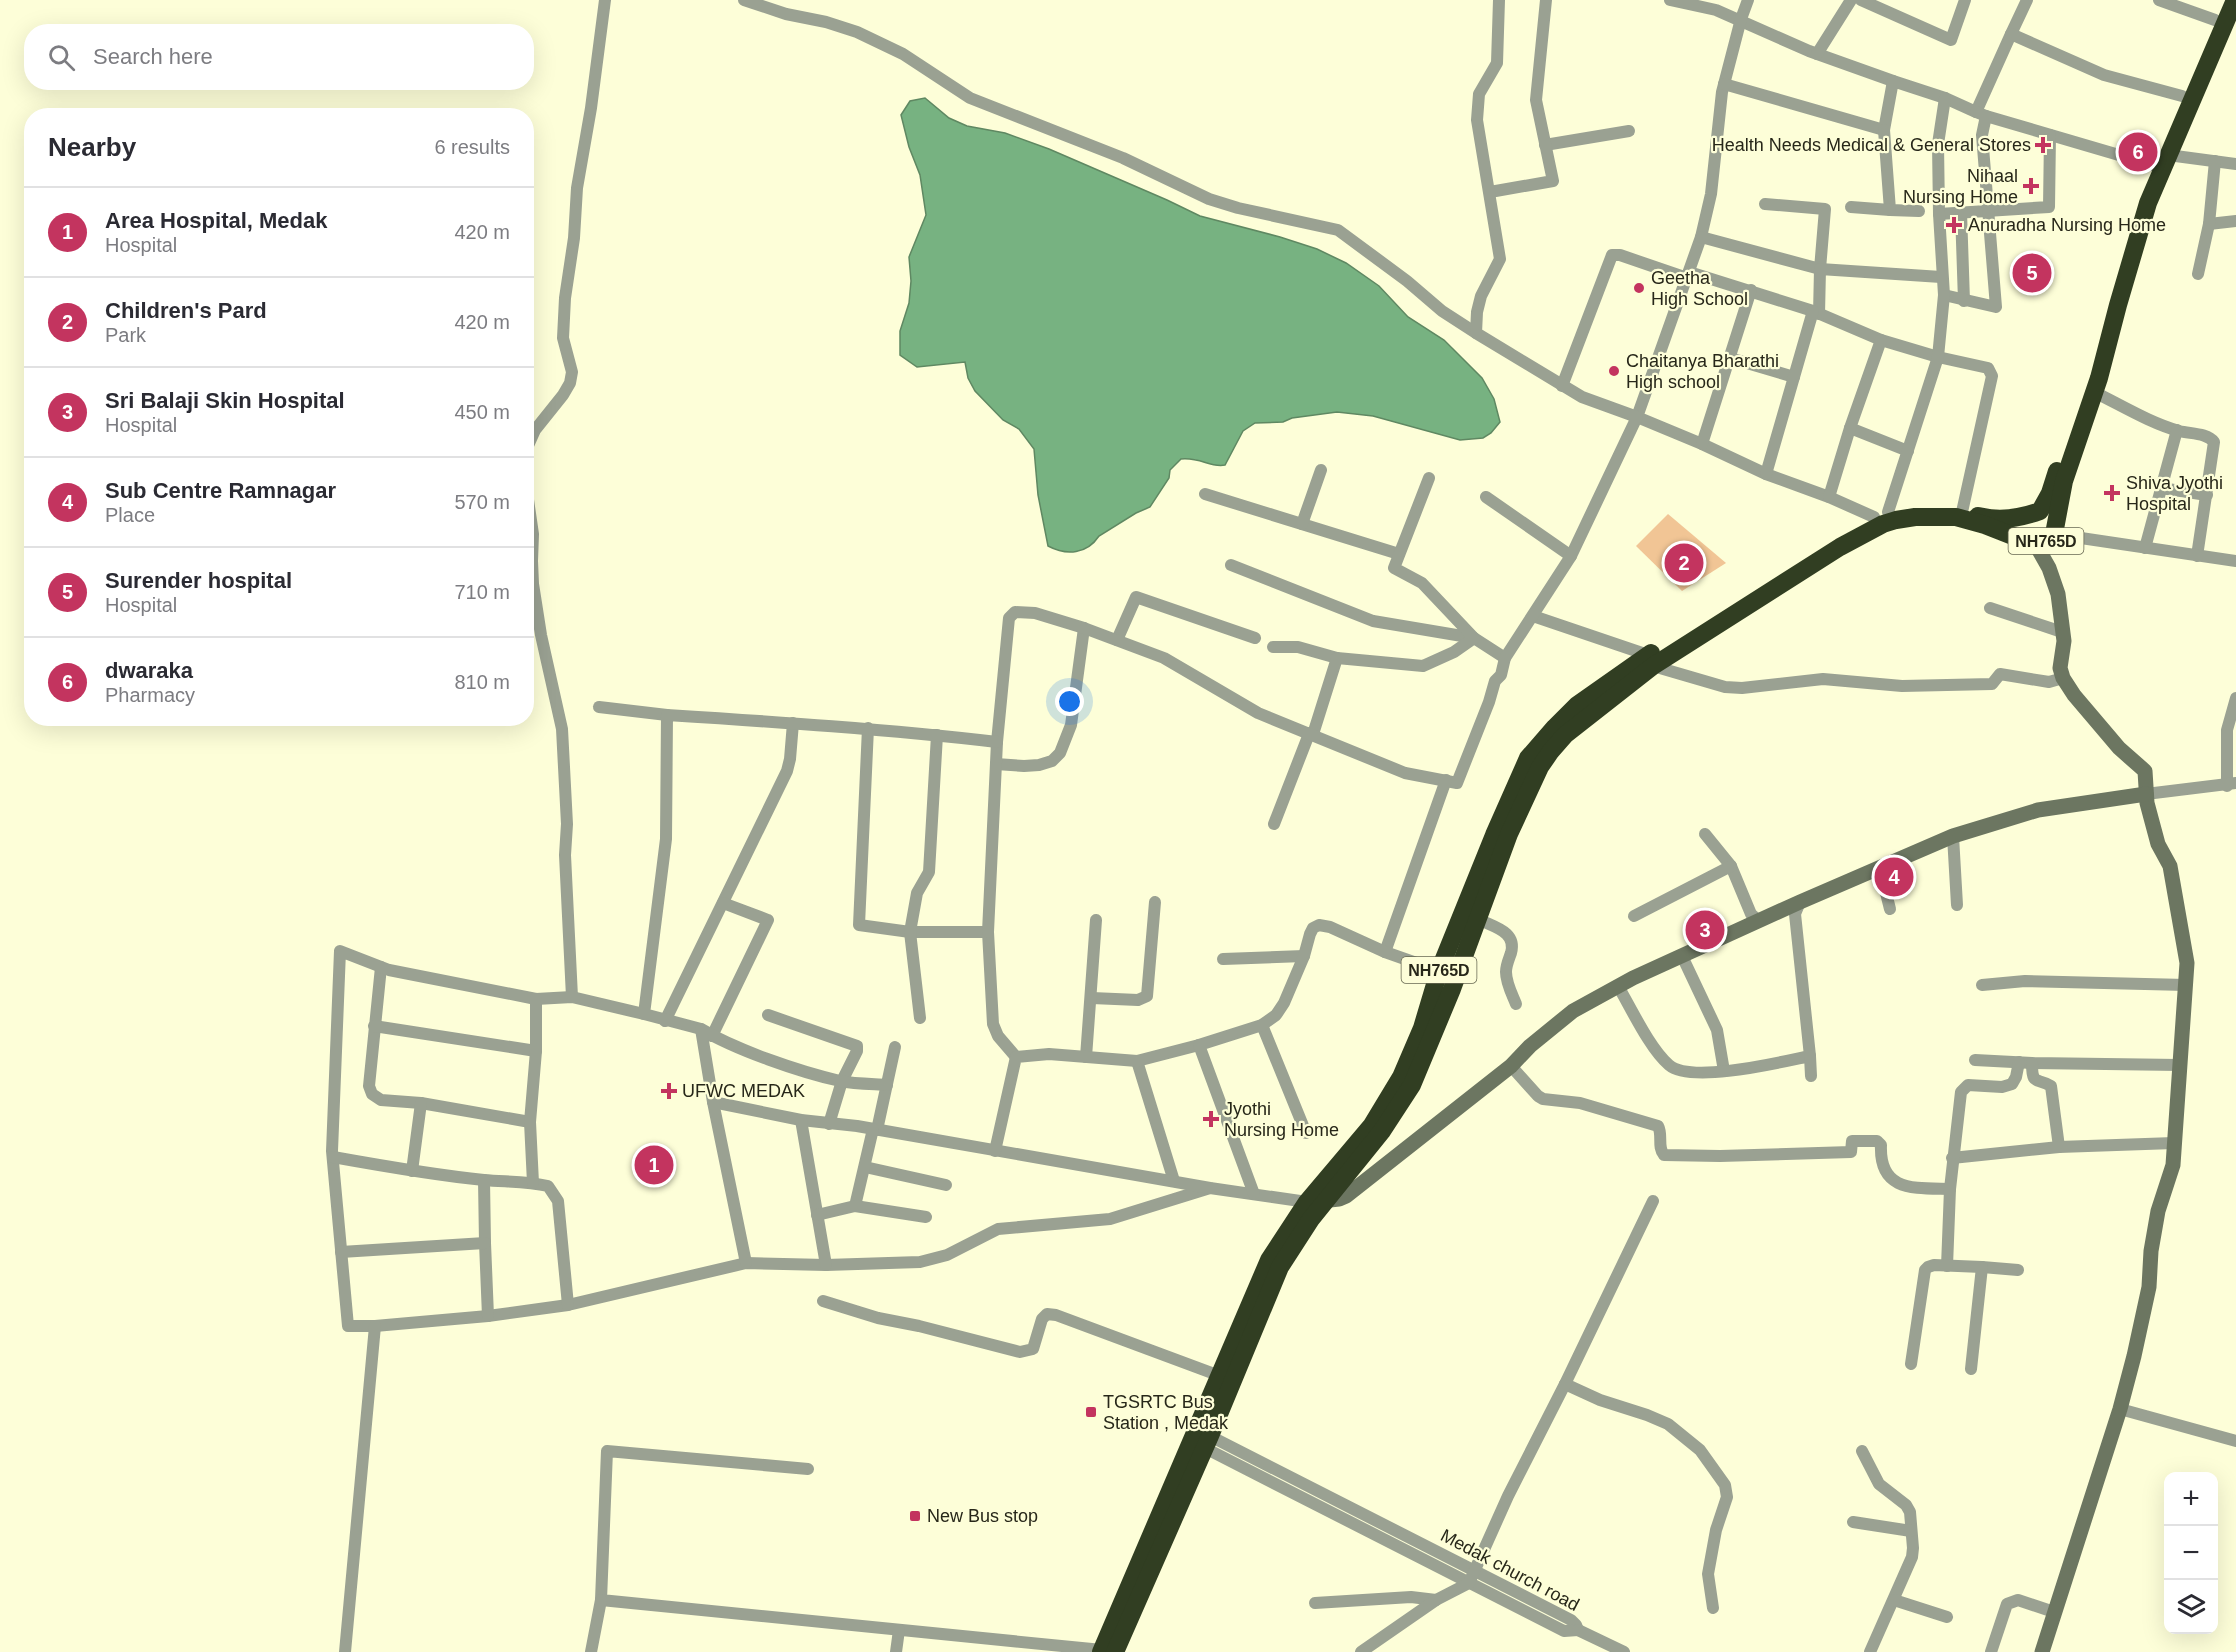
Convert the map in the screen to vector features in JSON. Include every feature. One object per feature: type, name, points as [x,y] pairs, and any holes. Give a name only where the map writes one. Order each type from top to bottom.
[{"type":"highway","name":"NH765D","points":[[1200,1439],[1220,1377],[1269,1260],[1307,1202],[1372,1125],[1401,1077],[1422,1028],[1439,971],[1494,835],[1528,758],[1555,726],[1577,705],[1869,530],[1890,522],[1915,517],[1956,517],[1985,525],[2036,545],[2048,540],[2054,534],[2064,481],[2094,392],[2160,160],[2182,96],[2223,0]]},
{"type":"highway","name":"NH765D","points":[[1106,1651],[1200,1439],[1280,1267],[1311,1220],[1382,1131],[1412,1085],[1452,989],[1509,834],[1540,767],[1565,735],[1651,660],[1853,527],[1881,515],[1924,509],[1962,512],[1985,518],[2024,517],[2040,510],[2050,493],[2089,374],[2138,198],[2160,160],[2235,0]]},
{"type":"street","points":[[534,432],[563,395],[572,372],[563,338],[565,298],[574,238],[577,188],[591,108],[605,0]]},
{"type":"street","points":[[744,0],[786,14],[826,22],[857,32],[903,54],[970,98],[1123,158],[1209,199],[1238,208],[1338,230],[1407,281],[1442,311],[1582,397],[1702,444],[1767,474],[1881,515],[1908,451],[1938,357],[1944,296],[1941,277],[1938,144],[1945,98]]},
{"type":"street","points":[[1476,333],[1477,312],[1481,296],[1500,259],[1477,120],[1479,94],[1497,63],[1499,0]]},
{"type":"street","points":[[1490,192],[1553,181],[1536,100],[1546,0]]},
{"type":"street","points":[[1670,0],[1700,5],[1741,19],[1817,54],[1945,98],[1981,114],[2050,135],[2160,160],[2216,161],[2236,164]]},
{"type":"street","points":[[1016,1057],[998,1036],[993,1024],[988,932],[997,742],[1008,618],[1016,612],[1035,613],[1117,640],[1164,658],[1252,711],[1405,773],[1457,783],[1496,681],[1501,675],[1505,658],[1571,556],[1637,417],[1701,237],[1711,194],[1720,103],[1748,0]]},
{"type":"street","points":[[1817,54],[1851,0]]},
{"type":"street","points":[[1861,0],[1951,40],[1965,0]]},
{"type":"street","points":[[1944,296],[1996,307],[1981,114],[2011,34],[2027,0]]},
{"type":"street","points":[[2159,0],[2215,20]]},
{"type":"street","points":[[2011,34],[2104,75],[2182,96]]},
{"type":"street","points":[[1890,210],[1884,130],[1893,81]]},
{"type":"street","points":[[1724,84],[1884,130]]},
{"type":"street","points":[[1545,146],[1629,131]]},
{"type":"street","points":[[1939,214],[2049,207],[2050,135]]},
{"type":"street","points":[[2198,274],[2209,224],[2216,161]]},
{"type":"street","points":[[1765,204],[1825,209],[1816,312],[1794,377],[1767,474]]},
{"type":"street","points":[[1851,207],[1920,211]]},
{"type":"street","points":[[1961,212],[1964,300]]},
{"type":"street","points":[[2209,224],[2236,221]]},
{"type":"street","points":[[1701,237],[1820,269],[1941,277]]},
{"type":"street","points":[[1562,386],[1612,255],[1620,255],[1751,290],[1816,312],[1881,340],[1938,357],[1988,368],[1992,376],[1962,512]]},
{"type":"street","points":[[1702,444],[1751,290]]},
{"type":"street","points":[[1829,497],[1881,340]]},
{"type":"street","points":[[1730,358],[1794,377]]},
{"type":"street","points":[[2094,392],[2177,430],[2208,437],[2214,442],[2197,556]]},
{"type":"street","points":[[1850,428],[1908,451]]},
{"type":"street","points":[[2145,548],[2177,430]]},
{"type":"street","points":[[1302,524],[1321,470]]},
{"type":"street","points":[[1429,478],[1394,568],[1422,583],[1474,638],[1505,658]]},
{"type":"street","points":[[2161,488],[2207,495]]},
{"type":"street","points":[[1205,494],[1399,554]]},
{"type":"street","points":[[1486,496],[1571,556]]},
{"type":"street","points":[[2054,534],[2236,561]]},
{"type":"street","points":[[2036,545],[2049,568],[2058,594],[2064,641],[2060,668],[2063,678],[2074,695],[2119,748],[2145,771],[2147,803],[2158,844],[2170,866],[2187,963],[2173,1165],[2158,1211],[2151,1251],[2149,1287],[2120,1409],[2042,1652]]},
{"type":"street","points":[[1232,565],[1373,621],[1474,638]]},
{"type":"street","points":[[534,590],[541,635],[562,729],[572,998]]},
{"type":"street","points":[[1117,640],[1136,597],[1255,638]]},
{"type":"street","points":[[1990,608],[2062,632]]},
{"type":"street","points":[[1533,616],[1717,685],[1742,688],[1823,679],[1902,686],[1931,686],[1992,684],[2000,674],[2049,682],[2063,678]]},
{"type":"street","points":[[996,764],[1039,765],[1053,761],[1060,753],[1071,726],[1084,628]]},
{"type":"street","points":[[1272,647],[1298,647],[1337,658],[1423,666],[1454,652],[1474,638]]},
{"type":"street","points":[[1274,824],[1309,734],[1314,731],[1337,658]]},
{"type":"street","points":[[713,1102],[801,1120],[875,1130],[1210,1188],[1307,1202],[1327,1201],[1346,1196],[1511,1066],[1530,1046],[1573,1011],[1618,986],[1682,956],[1953,836],[2038,810],[2146,794],[2231,785],[2227,730],[2236,698]]},
{"type":"street","points":[[599,707],[667,715],[868,728],[997,742]]},
{"type":"street","points":[[644,1014],[666,839],[667,715]]},
{"type":"street","points":[[665,1021],[787,771],[793,723]]},
{"type":"street","points":[[868,728],[860,925],[910,932],[988,932]]},
{"type":"street","points":[[921,1018],[910,932],[917,893],[929,872],[937,735],[933,735]]},
{"type":"street","points":[[1385,952],[1446,780]]},
{"type":"street","points":[[1705,834],[1731,866],[1751,914],[1759,921]]},
{"type":"street","points":[[1953,836],[1957,905]]},
{"type":"street","points":[[1634,916],[1731,866]]},
{"type":"street","points":[[1885,866],[1878,875],[1885,889],[1890,909]]},
{"type":"street","points":[[1092,998],[1138,1000],[1147,996],[1155,902]]},
{"type":"street","points":[[1800,902],[1796,914],[1811,1076]]},
{"type":"street","points":[[723,903],[768,920],[706,1033],[713,1102],[746,1263]]},
{"type":"street","points":[[1478,919],[1507,933],[1512,940],[1506,970],[1516,1004]]},
{"type":"street","points":[[1086,1057],[1096,921]]},
{"type":"street","points":[[1016,1057],[1049,1054],[1137,1061],[1262,1025],[1276,1015],[1284,1003],[1304,956],[1310,934],[1313,928],[1319,926],[1329,927],[1385,952],[1439,971]]},
{"type":"street","points":[[887,1085],[842,1081],[759,1055],[706,1033],[644,1014],[572,998],[536,999],[381,967],[340,951],[333,1157],[348,1326],[375,1326],[488,1316],[568,1305],[746,1263],[826,1265],[920,1262],[947,1255],[998,1229],[1110,1219],[1210,1188]]},
{"type":"street","points":[[1223,959],[1304,956]]},
{"type":"street","points":[[1682,956],[1717,1030],[1724,1071]]},
{"type":"street","points":[[381,967],[369,1086],[372,1094],[381,1100],[421,1103],[530,1122]]},
{"type":"street","points":[[1982,985],[2025,981],[2186,985]]},
{"type":"street","points":[[1618,986],[1657,1051],[1670,1066],[1686,1073],[1724,1071],[1810,1056]]},
{"type":"street","points":[[532,1183],[530,1122],[536,1051],[536,999]]},
{"type":"street","points":[[768,1015],[857,1046],[857,1051],[842,1081],[829,1124]]},
{"type":"street","points":[[1262,1025],[1306,1133]]},
{"type":"street","points":[[374,1026],[536,1051]]},
{"type":"street","points":[[1198,1045],[1254,1194]]},
{"type":"street","points":[[855,1206],[895,1047]]},
{"type":"street","points":[[995,1150],[1016,1057]]},
{"type":"street","points":[[1975,1060],[2179,1065]]},
{"type":"street","points":[[1137,1061],[1174,1181]]},
{"type":"street","points":[[1947,1266],[1950,1189],[1961,1092],[1968,1085],[2012,1084],[2019,1062]]},
{"type":"street","points":[[2032,1063],[2032,1075],[2037,1082],[2051,1086],[2059,1147]]},
{"type":"street","points":[[1511,1066],[1543,1099],[1580,1103],[1658,1126],[1661,1151],[1665,1155],[1720,1156],[1851,1152],[1852,1141],[1877,1141],[1881,1145],[1883,1169],[1892,1179],[1910,1187],[1950,1189]]},
{"type":"street","points":[[412,1171],[421,1103]]},
{"type":"street","points":[[801,1120],[826,1265]]},
{"type":"street","points":[[1953,1158],[2059,1147],[2174,1143]]},
{"type":"street","points":[[333,1157],[412,1171],[548,1186],[558,1201],[568,1305]]},
{"type":"street","points":[[865,1167],[946,1185]]},
{"type":"street","points":[[484,1180],[488,1316]]},
{"type":"street","points":[[1361,1652],[1436,1600],[1469,1583],[1508,1496],[1653,1201]]},
{"type":"street","points":[[817,1215],[855,1206],[926,1217]]},
{"type":"street","points":[[341,1252],[485,1243]]},
{"type":"street","points":[[1911,1364],[1925,1270],[1934,1265],[2018,1270]]},
{"type":"street","points":[[1971,1369],[1982,1267]]},
{"type":"street","points":[[823,1301],[878,1318],[919,1326],[1020,1353],[1033,1349],[1042,1320],[1047,1314],[1064,1316],[1220,1377]]},
{"type":"street","points":[[345,1652],[375,1326]]},
{"type":"street","points":[[1565,1384],[1600,1400],[1668,1424],[1700,1450],[1725,1485],[1727,1497],[1716,1530],[1708,1574],[1713,1608]]},
{"type":"street","points":[[2120,1409],[2236,1441]]},
{"type":"street","name":"Medak church road","points":[[1200,1439],[1476,1571],[1571,1620],[1576,1624],[1578,1630],[1564,1631],[1469,1583],[1200,1439]]},
{"type":"street","points":[[1862,1450],[1879,1484],[1906,1505],[1910,1512],[1913,1548],[1912,1557],[1870,1652]]},
{"type":"street","points":[[591,1652],[601,1600],[607,1451],[808,1469]]},
{"type":"street","points":[[1853,1522],[1911,1531]]},
{"type":"street","points":[[1316,1603],[1410,1597],[1436,1600]]},
{"type":"street","points":[[601,1600],[1106,1651]]},
{"type":"street","points":[[1894,1600],[1947,1617]]},
{"type":"street","points":[[1991,1652],[2007,1604],[2018,1600],[2054,1612]]},
{"type":"street","points":[[896,1652],[899,1630]]},
{"type":"street","points":[[1578,1630],[1624,1652]]},
{"type":"shaded area","points":[[925,98],[949,118],[967,126],[1005,133],[1049,149],[1200,216],[1280,237],[1317,249],[1346,263],[1379,286],[1408,317],[1444,340],[1482,378],[1494,399],[1500,422],[1491,433],[1483,438],[1460,440],[1373,416],[1337,412],[1292,418],[1283,422],[1255,423],[1243,431],[1225,465],[1181,459],[1170,470],[1169,478],[1150,507],[1099,536],[1089,547],[1069,552],[1048,546],[1038,495],[1034,449],[1019,429],[1003,420],[975,391],[968,378],[965,362],[917,367],[900,355],[900,331],[909,303],[911,281],[909,257],[926,215],[920,175],[909,147],[901,115],[910,101]]},
{"type":"shaded area","points":[[1668,514],[1726,563],[1682,591],[1636,546]]},
{"type":"place","name":"Health Needs Medical & General Stores","points":[[2043,145]]},
{"type":"place","name":"dwaraka","points":[[2138,152]]},
{"type":"place","name":"Nihaal Nursing Home","points":[[2031,186]]},
{"type":"place","name":"Anuradha Nursing Home","points":[[1954,225]]},
{"type":"place","name":"Surender hospital","points":[[2032,273]]},
{"type":"place","name":"Geetha High School","points":[[1639,288]]},
{"type":"place","name":"Chaitanya Bharathi High school","points":[[1614,371]]},
{"type":"place","name":"Shiva Jyothi Hospital","points":[[2112,493]]},
{"type":"place","name":"Children's Pard","points":[[1684,563]]},
{"type":"place","name":"Sub Centre Ramnagar","points":[[1894,877]]},
{"type":"place","name":"Sri Balaji Skin Hospital","points":[[1705,930]]},
{"type":"place","name":"UFWC MEDAK","points":[[669,1091]]},
{"type":"place","name":"Jyothi Nursing Home","points":[[1211,1119]]},
{"type":"place","name":"Area Hospital, Medak","points":[[654,1165]]},
{"type":"place","name":"TGSRTC Bus Station , Medak","points":[[1091,1412]]},
{"type":"place","name":"New Bus stop","points":[[915,1516]]}]
